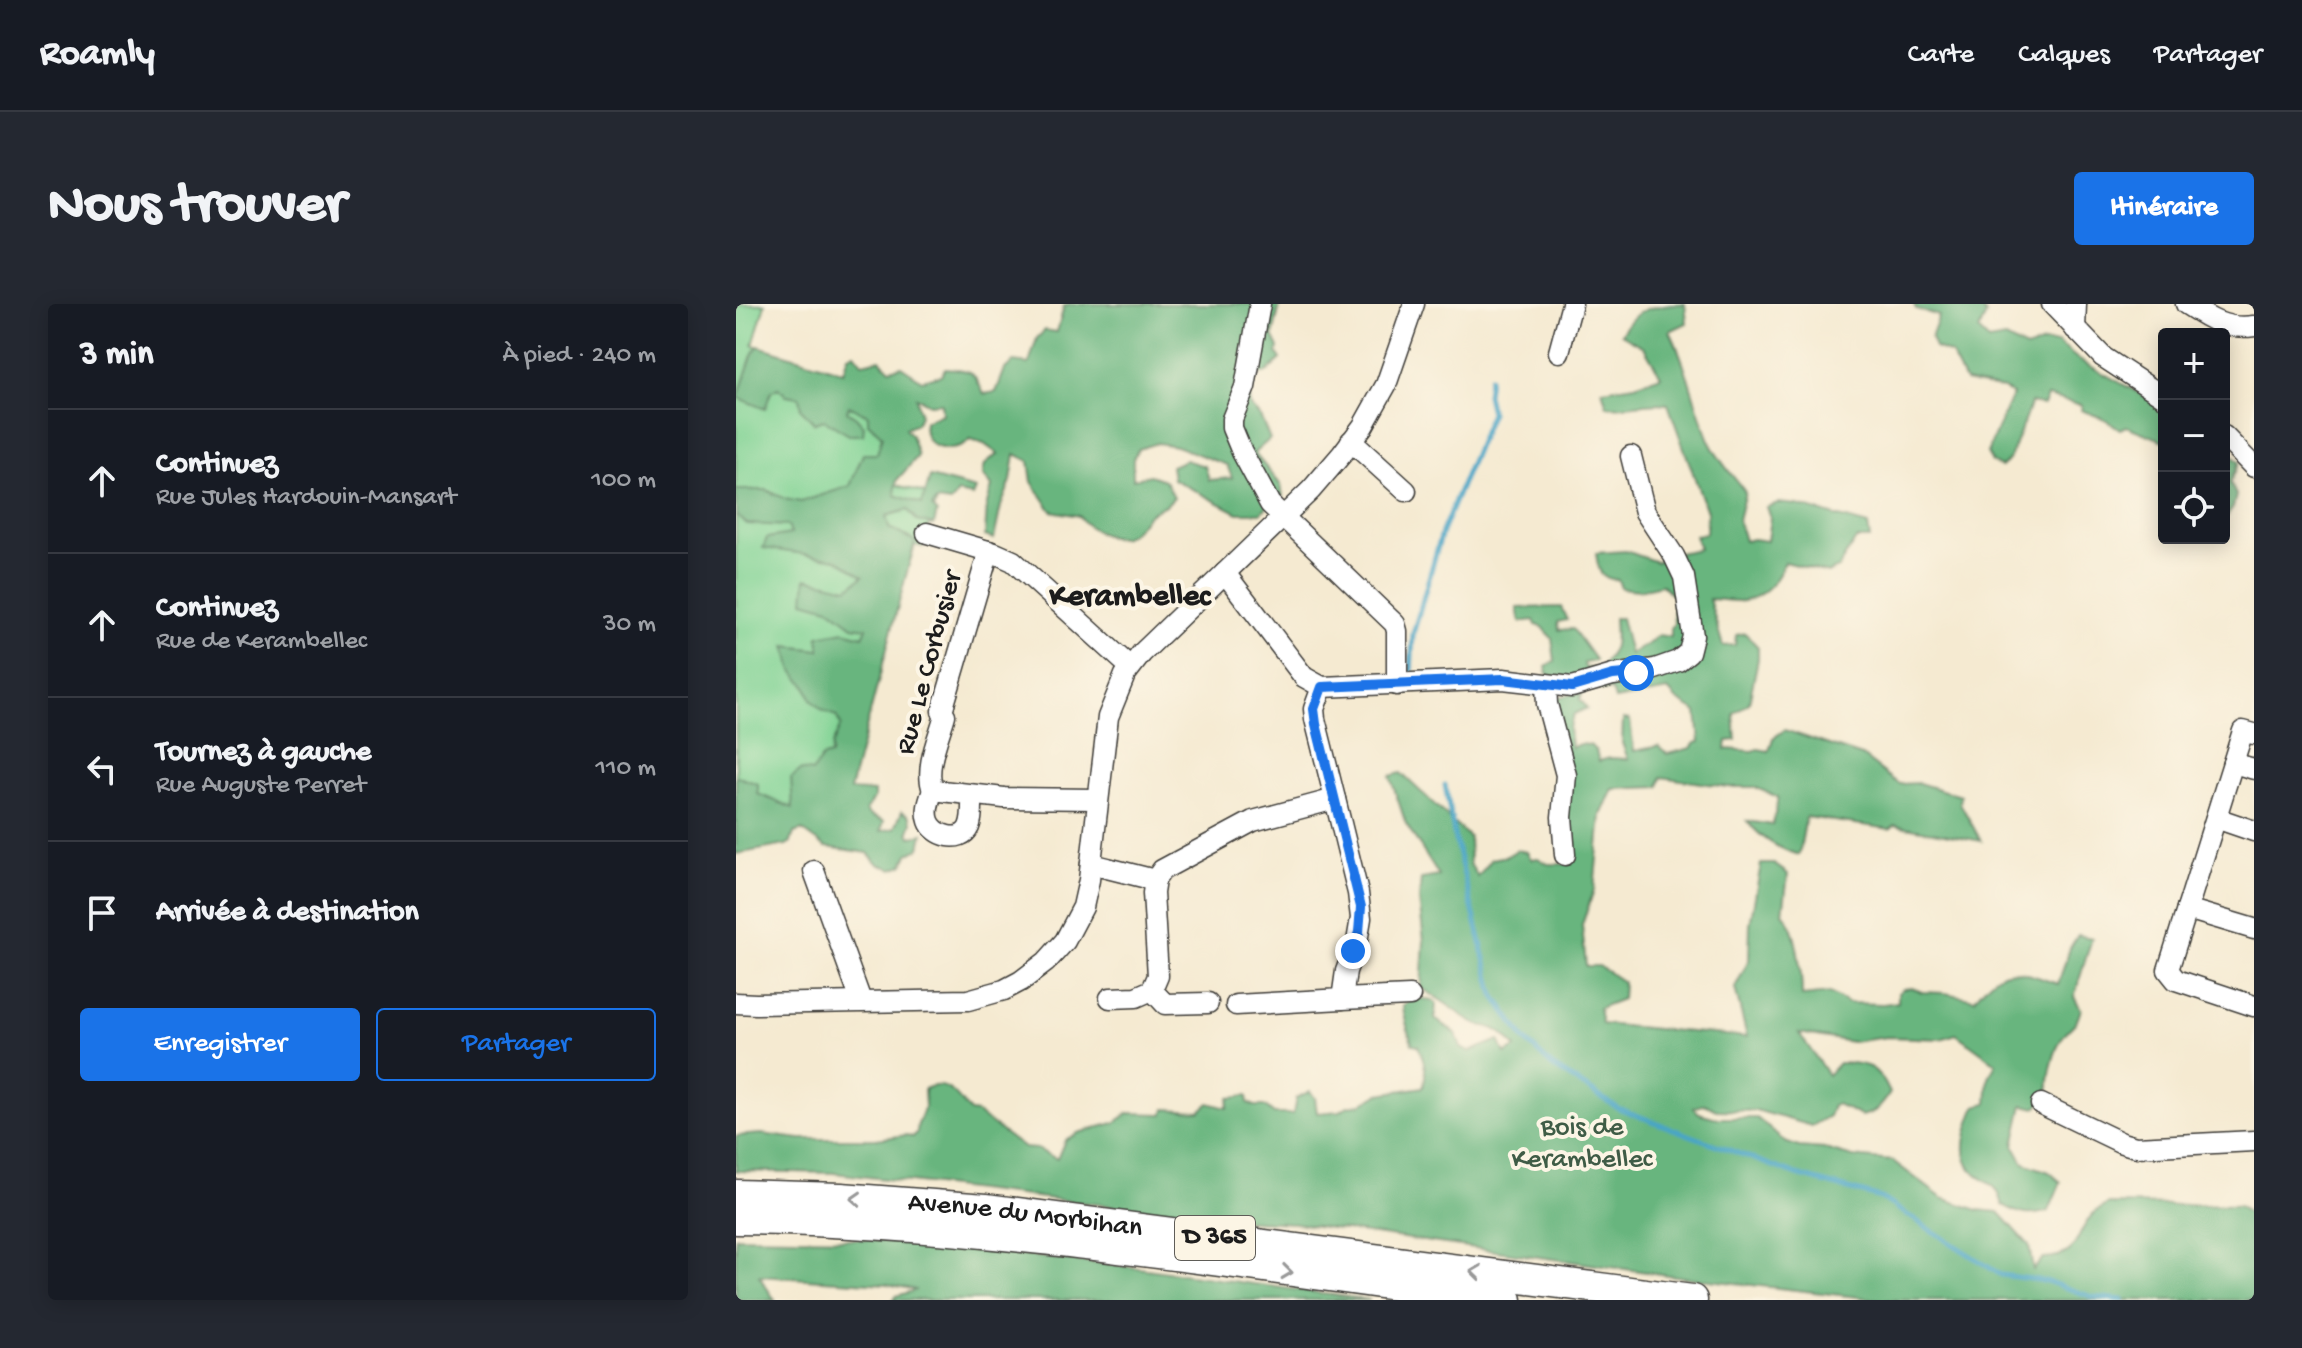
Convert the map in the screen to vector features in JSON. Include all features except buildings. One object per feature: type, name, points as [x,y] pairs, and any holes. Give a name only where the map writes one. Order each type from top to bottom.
[{"type":"highway","name":"Avenue du Morbihan","points":[[736,1195],[841,1198],[986,1209],[1692,1300]]},
{"type":"highway","name":"Avenue du Morbihan","points":[[736,1219],[910,1227],[1012,1236],[1507,1300]]},
{"type":"street","points":[[1260,304],[1245,387],[1236,405],[1232,428],[1264,497],[1395,624],[1397,685]]},
{"type":"street","points":[[736,1003],[968,1000],[994,994],[1021,981],[1052,956],[1076,924],[1086,897],[1108,717],[1120,685],[1142,653],[1324,477],[1386,385],[1414,304]]},
{"type":"street","points":[[1559,352],[1572,304]]},
{"type":"street","points":[[2052,304],[2116,367],[2158,393]]},
{"type":"street","points":[[2075,329],[2076,304]]},
{"type":"street","points":[[2186,304],[2223,326],[2254,326]]},
{"type":"street","points":[[1351,441],[1406,491]]},
{"type":"street","points":[[2230,442],[2254,467]]},
{"type":"street","points":[[1225,573],[1299,672],[1308,681],[1322,687],[1503,679],[1578,686],[1613,675],[1655,669],[1678,661],[1691,648],[1692,626],[1684,577],[1643,507],[1631,456]]},
{"type":"street","name":"Rue Le Corbusier","points":[[927,533],[989,551],[1022,568],[1130,667]]},
{"type":"street","name":"Rue Le Corbusier","points":[[972,795],[968,828],[958,836],[938,833],[929,823],[927,811],[933,790],[929,780],[930,770],[945,715],[942,711],[989,551]]},
{"type":"street","points":[[1546,685],[1547,704],[1566,775],[1562,817],[1565,855]]},
{"type":"street","points":[[1322,687],[1314,709],[1315,719],[1358,893],[1361,918],[1357,942],[1346,971],[1342,999]]},
{"type":"street","points":[[2254,734],[2243,731],[2168,966],[2172,978],[2254,1006]]},
{"type":"street","points":[[2233,763],[2254,769]]},
{"type":"street","name":"Rue Le Corbusier","points":[[933,790],[972,795],[1097,799]]},
{"type":"street","points":[[1110,998],[1136,997],[1152,990],[1158,976],[1153,893],[1155,880],[1162,870],[1253,821],[1335,799]]},
{"type":"street","points":[[2216,818],[2254,831]]},
{"type":"street","points":[[1091,864],[1155,880]]},
{"type":"street","points":[[814,871],[861,1001]]},
{"type":"street","points":[[2187,909],[2254,929]]},
{"type":"street","points":[[1152,990],[1165,1004],[1208,1003]]},
{"type":"street","points":[[1236,1005],[1410,996]]},
{"type":"street","points":[[2041,1104],[2136,1147],[2254,1141]]},
{"type":"green space","points":[[736,304],[765,304],[753,345],[897,389],[873,478],[938,497],[923,547],[915,545],[827,838],[736,812]]},
{"type":"green space","points":[[1280,304],[1273,336],[1281,359],[1266,373],[1246,376],[1250,406],[1260,416],[1270,439],[1254,453],[1281,485],[1283,496],[1276,497],[1261,513],[1238,513],[1173,479],[1171,466],[1185,460],[1205,466],[1209,480],[1232,478],[1227,465],[1176,446],[1157,443],[1138,449],[1133,459],[1133,479],[1150,475],[1165,480],[1174,497],[1148,515],[1130,534],[1109,537],[1089,526],[1079,516],[1052,511],[1032,482],[1029,461],[1015,454],[1011,481],[1001,506],[994,539],[985,536],[987,504],[992,486],[983,471],[985,464],[998,454],[984,444],[970,440],[947,449],[932,444],[927,439],[925,422],[942,414],[941,403],[929,404],[916,397],[920,416],[916,424],[905,429],[911,435],[918,456],[897,480],[895,495],[922,504],[930,477],[976,489],[973,496],[958,493],[951,503],[936,501],[932,507],[937,512],[934,525],[917,521],[908,510],[886,516],[889,528],[915,541],[850,790],[874,792],[874,799],[866,810],[869,815],[884,821],[881,831],[895,828],[902,811],[910,816],[911,837],[923,834],[920,848],[908,854],[903,865],[893,869],[878,864],[868,853],[826,847],[802,830],[794,833],[791,842],[786,845],[736,854],[736,776],[758,784],[758,794],[793,808],[791,778],[801,770],[812,772],[823,757],[831,755],[841,725],[836,716],[823,711],[812,701],[806,686],[793,671],[786,646],[820,650],[818,636],[844,631],[863,636],[867,628],[853,626],[829,608],[804,601],[806,578],[848,588],[863,576],[837,559],[763,548],[767,538],[791,534],[788,526],[747,524],[736,515],[736,490],[767,490],[785,499],[801,502],[850,486],[863,454],[877,454],[882,436],[868,423],[868,415],[849,406],[847,411],[864,426],[863,435],[849,435],[824,420],[814,423],[801,409],[799,397],[786,395],[778,388],[771,392],[765,409],[738,398],[752,355],[758,346],[843,372],[848,356],[854,353],[862,363],[880,359],[890,369],[901,366],[922,380],[941,375],[945,368],[961,370],[974,376],[984,394],[996,392],[1005,369],[1013,362],[1029,364],[1037,338],[1045,330],[1057,332],[1064,306]]},
{"type":"green space","name":"Bois de Kerambellec","points":[[1671,304],[1685,304],[1687,323],[1670,331],[1709,440],[1745,492],[1738,520],[1744,541],[1767,541],[1770,517],[1766,507],[1778,503],[1797,505],[1868,525],[1870,539],[1856,539],[1838,568],[1828,573],[1784,562],[1774,582],[1751,599],[1709,599],[1723,646],[1735,645],[1736,635],[1745,633],[1758,647],[1749,703],[1734,714],[1736,740],[1727,741],[1726,749],[1769,751],[1773,738],[1785,730],[1862,756],[1899,784],[1919,783],[1961,796],[1960,803],[1981,841],[1895,825],[1890,829],[1806,817],[1799,855],[1770,842],[1747,821],[1773,825],[1778,797],[1754,787],[1727,787],[1662,777],[1659,787],[1613,789],[1601,815],[1594,890],[1582,925],[1586,966],[1599,966],[1623,982],[1622,999],[1599,1008],[1602,1024],[1747,1037],[1735,988],[1749,960],[1750,924],[1761,864],[1774,864],[1788,874],[1783,913],[1795,940],[1802,996],[1830,993],[1847,1003],[1883,1004],[1898,1002],[1898,993],[1912,988],[1975,999],[1995,978],[2012,971],[2058,984],[2070,948],[2078,935],[2092,938],[2074,997],[2081,1009],[2076,1022],[2057,1048],[2050,1073],[2049,1096],[2036,1108],[2023,1105],[2014,1145],[2024,1163],[2049,1172],[2061,1182],[2049,1211],[2025,1214],[2003,1205],[1995,1188],[1969,1166],[1965,1150],[1967,1132],[1976,1106],[1987,1103],[1989,1077],[1996,1063],[1956,1034],[1941,1039],[1887,1037],[1852,1042],[1799,1033],[1828,1075],[1839,1063],[1849,1063],[1864,1065],[1881,1077],[1890,1093],[1878,1108],[1866,1115],[1861,1116],[1837,1104],[1829,1116],[1812,1126],[1759,1111],[1716,1110],[1705,1104],[1694,1108],[1699,1113],[1717,1118],[1757,1118],[1785,1142],[1799,1147],[1893,1161],[1942,1198],[1978,1210],[1999,1212],[2029,1245],[2033,1270],[2043,1258],[2055,1257],[2070,1250],[2092,1215],[2109,1204],[2239,1206],[2254,1218],[2254,1300],[1884,1300],[1682,1277],[1295,1223],[1229,1220],[834,1173],[736,1171],[736,1136],[761,1134],[800,1139],[913,1137],[925,1106],[924,1089],[932,1086],[951,1090],[970,1112],[977,1113],[1024,1148],[1037,1149],[1057,1159],[1065,1140],[1114,1123],[1129,1113],[1163,1114],[1166,1109],[1200,1111],[1209,1103],[1227,1108],[1229,1098],[1247,1096],[1248,1103],[1264,1106],[1274,1114],[1293,1114],[1296,1098],[1310,1091],[1315,1098],[1317,1113],[1340,1111],[1379,1094],[1423,1087],[1424,1061],[1418,1045],[1412,1044],[1403,1006],[1415,997],[1436,1002],[1435,1019],[1456,1034],[1461,1048],[1469,1052],[1499,1040],[1505,1054],[1516,1048],[1499,1031],[1471,1022],[1421,988],[1424,941],[1419,900],[1421,879],[1439,876],[1406,824],[1390,776],[1401,773],[1469,837],[1470,864],[1478,877],[1492,859],[1517,850],[1527,852],[1531,859],[1538,858],[1548,864],[1568,864],[1570,838],[1550,699],[1583,692],[1580,699],[1587,708],[1574,714],[1569,728],[1571,748],[1579,744],[1590,745],[1599,761],[1628,759],[1622,743],[1623,719],[1630,720],[1634,751],[1659,746],[1667,754],[1691,748],[1700,742],[1697,712],[1677,700],[1668,690],[1615,700],[1612,690],[1601,691],[1588,679],[1548,675],[1546,667],[1555,661],[1552,639],[1534,620],[1520,622],[1517,608],[1561,607],[1567,620],[1558,622],[1559,630],[1573,629],[1596,661],[1584,663],[1585,668],[1600,668],[1613,650],[1614,618],[1621,618],[1630,654],[1658,635],[1671,637],[1673,596],[1662,585],[1639,590],[1621,588],[1618,580],[1607,578],[1601,572],[1596,553],[1626,551],[1657,562],[1662,556],[1699,549],[1695,536],[1706,533],[1707,512],[1668,404],[1607,406],[1602,390],[1635,385],[1661,376],[1644,347],[1621,334],[1641,312]]},
{"type":"green space","points":[[1914,304],[1970,304],[1972,308],[1983,310],[1986,315],[1979,330],[1988,341],[2006,338],[2026,349],[2044,343],[2058,343],[2079,360],[2158,404],[2158,439],[2126,426],[2120,429],[2105,419],[2081,410],[2082,405],[2047,396],[2043,405],[2031,403],[2009,460],[2001,467],[1992,462],[1987,453],[2012,395],[2004,389],[1965,381],[1951,354],[1935,348],[1931,338],[1939,316],[1916,309]]},
{"type":"green space","points":[[2230,454],[2239,462],[2230,483]]},
{"type":"green space","points":[[2230,483],[2236,495],[2230,512]]},
{"type":"green space","points":[[736,1237],[858,1239],[927,1245],[1139,1268],[1370,1300],[893,1300],[896,1296],[916,1290],[887,1284],[759,1276],[775,1300],[736,1300]]},
{"type":"waterway","points":[[1411,674],[1413,634],[1442,532],[1491,413],[1487,395],[1489,378]]},
{"type":"waterway","points":[[1445,785],[1455,839],[1494,995],[1524,1039],[1552,1066],[1618,1108],[1797,1175],[1881,1198],[2001,1275],[2046,1281],[2093,1297],[2123,1300]]},
{"type":"district","name":"Kerambellec","points":[[1130,598]]},
{"type":"route","points":[[1353,951],[1359,932],[1361,907],[1316,724],[1314,709],[1322,687],[1503,679],[1572,687],[1613,675],[1636,673]]}]
